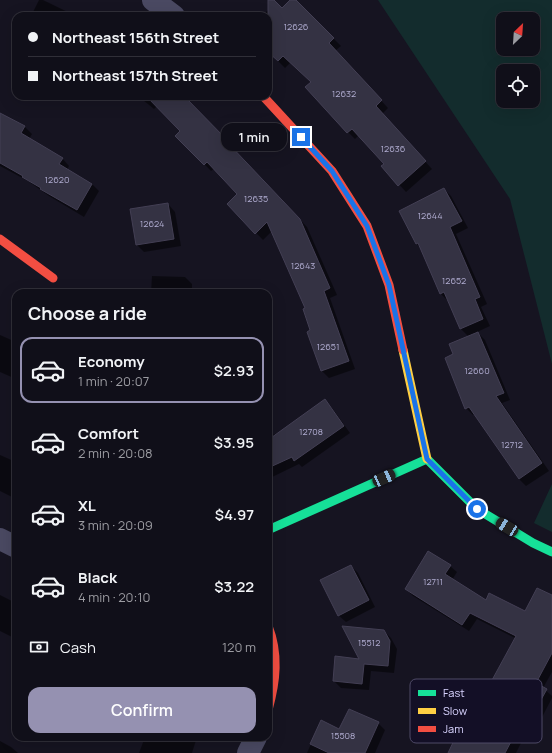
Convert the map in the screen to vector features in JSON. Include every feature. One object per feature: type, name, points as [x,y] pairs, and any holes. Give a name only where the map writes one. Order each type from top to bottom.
[{"type":"street","points":[[153,0],[169,12]]},
{"type":"street","points":[[267,100],[332,171],[367,226],[389,285],[427,459],[477,509],[533,543],[552,552]]},
{"type":"street","points":[[0,240],[53,278]]},
{"type":"street","points":[[272,528],[427,459]]},
{"type":"street","points":[[0,539],[12,545]]},
{"type":"street","points":[[272,638],[277,660],[275,685],[272,696]]},
{"type":"street","points":[[248,753],[254,741]]},
{"type":"green space","points":[[378,0],[552,0],[552,364],[510,199]]},
{"type":"green space","points":[[552,484],[552,532],[534,523]]},
{"type":"building","points":[[268,0],[274,0],[282,8],[290,0],[296,0],[334,38],[329,43],[382,100],[376,106],[426,161],[398,186],[381,166],[384,164],[352,129],[347,133],[305,87],[311,82],[283,56],[278,61],[272,56],[272,12],[268,12]]},
{"type":"building","points":[[150,100],[188,100],[300,219],[330,288],[324,291],[349,361],[321,371],[307,332],[310,330],[303,309],[305,308],[267,222],[255,234],[227,204],[237,194],[207,162],[204,165],[175,136],[180,131]]},
{"type":"building","points":[[0,113],[25,126],[21,133],[63,158],[59,164],[92,184],[77,210],[40,189],[41,188],[22,177],[23,176],[0,163]]},
{"type":"building","points":[[444,188],[462,221],[450,227],[480,297],[475,299],[483,319],[460,329],[444,292],[440,294],[418,243],[416,244],[399,211]]},
{"type":"building","points":[[168,203],[174,239],[136,245],[130,209]]},
{"type":"building","points":[[478,332],[504,393],[496,396],[542,463],[519,479],[469,407],[465,409],[445,358],[453,354],[449,344]]},
{"type":"building","points":[[325,399],[344,426],[294,461],[292,457],[272,466],[272,437]]},
{"type":"building","points":[[428,551],[451,565],[445,574],[486,600],[489,593],[525,611],[537,588],[552,595],[552,653],[538,679],[493,679],[516,636],[470,613],[462,625],[405,589]]},
{"type":"building","points":[[351,565],[369,600],[338,616],[320,580]]},
{"type":"building","points":[[342,626],[384,630],[390,641],[388,666],[364,664],[362,684],[333,681],[335,656],[359,659]]},
{"type":"building","points":[[542,686],[547,689],[542,698]]},
{"type":"building","points":[[349,709],[379,722],[365,753],[329,753],[310,744],[321,720],[339,729]]},
{"type":"building","points":[[453,743],[510,743],[505,753],[448,753]]},
{"type":"traffic: fast","points":[[427,459],[477,509],[533,543],[552,552]]},
{"type":"traffic: fast","points":[[272,528],[427,459]]},
{"type":"traffic: slow","points":[[403,350],[427,459]]},
{"type":"traffic: jam","points":[[267,100],[332,171],[367,226],[389,285],[403,350]]},
{"type":"traffic: jam","points":[[0,239],[53,278]]},
{"type":"traffic: jam","points":[[272,640],[275,657],[272,693]]},
{"type":"route","points":[[301,137],[332,171],[367,226],[389,285],[427,459],[477,509]]}]
